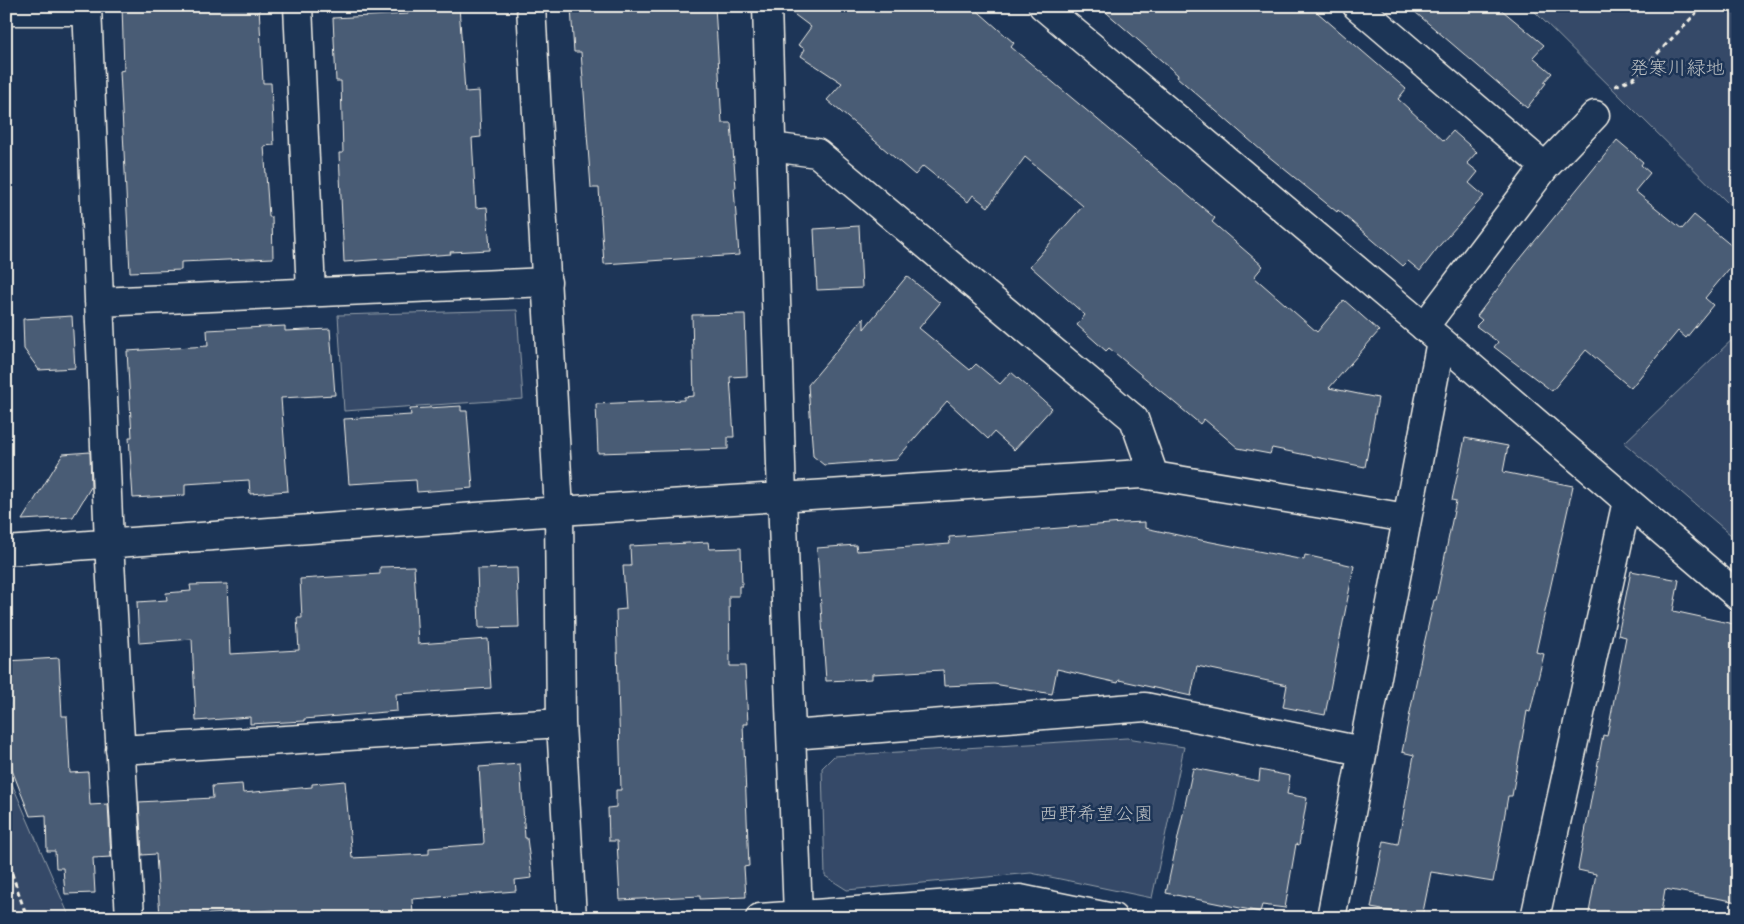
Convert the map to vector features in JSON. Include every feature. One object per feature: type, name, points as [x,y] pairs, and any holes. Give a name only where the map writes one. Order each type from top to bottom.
[{"type":"street","points":[[298,6],[310,292]]},
{"type":"street","points":[[531,6],[559,511],[561,723],[572,918]]},
{"type":"street","points":[[767,6],[782,497],[798,915]]},
{"type":"street","points":[[1043,6],[1433,334],[1738,596]]},
{"type":"street","points":[[1356,6],[1545,167]]},
{"type":"street","points":[[6,11],[87,9],[109,543],[130,918]]},
{"type":"street","points":[[1331,918],[1407,518],[1433,334],[1545,167],[1595,115]]},
{"type":"street","points":[[771,147],[817,153],[1134,419],[1154,476]]},
{"type":"street","points":[[99,302],[547,282]]},
{"type":"street","points":[[6,551],[559,511],[1142,474],[1407,518]]},
{"type":"street","points":[[1536,918],[1627,501]]},
{"type":"street","points":[[792,735],[1144,706],[1362,751]]},
{"type":"street","points":[[120,750],[561,723]]},
{"type":"street","points":[[760,918],[1020,899],[1113,918]]},
{"type":"path","points":[[1609,89],[1634,78],[1703,6]]},
{"type":"path","points":[[6,856],[27,918]]},
{"type":"green space","name":"発寒川緑地","points":[[1529,6],[1738,6],[1738,213]]},
{"type":"green space","points":[[517,310],[523,399],[344,411],[338,315]]},
{"type":"green space","points":[[1738,334],[1738,541],[1624,443]]},
{"type":"green space","name":"西野希望公園","points":[[1127,738],[1184,747],[1152,898],[1031,873],[847,890],[825,876],[822,768],[834,756]]},
{"type":"green space","points":[[6,770],[70,918],[6,918]]},
{"type":"building","points":[[122,6],[259,6],[263,83],[271,83],[274,145],[264,146],[269,217],[272,217],[273,258],[181,262],[181,270],[130,272],[120,71],[124,70]]},
{"type":"building","points":[[408,6],[459,6],[465,92],[479,91],[481,137],[472,138],[476,208],[487,207],[490,250],[344,262],[339,153],[343,153],[341,81],[336,81],[333,18],[408,14]]},
{"type":"building","points":[[715,6],[722,123],[731,123],[739,255],[604,264],[599,188],[591,188],[581,52],[574,52],[571,8]]},
{"type":"building","points":[[783,6],[972,6],[1014,43],[1011,47],[1215,218],[1212,222],[1263,266],[1254,277],[1317,332],[1344,300],[1379,331],[1329,388],[1378,398],[1365,467],[1272,448],[1270,454],[1238,448],[1204,419],[1200,424],[1109,348],[1106,351],[1077,325],[1085,315],[1030,266],[1083,206],[1025,157],[988,207],[973,195],[968,202],[923,166],[915,175],[827,100],[842,83],[801,56],[805,49],[798,45],[811,27]]},
{"type":"building","points":[[1099,6],[1310,6],[1406,89],[1398,99],[1444,141],[1453,131],[1477,152],[1467,163],[1478,172],[1469,183],[1484,196],[1440,245],[1420,271],[1408,261],[1403,266],[1338,210],[1337,212],[1262,151]]},
{"type":"building","points":[[1408,6],[1497,6],[1544,45],[1533,57],[1552,73],[1527,108]]},
{"type":"building","points":[[1617,140],[1643,162],[1641,165],[1650,173],[1635,191],[1682,229],[1694,215],[1738,251],[1738,258],[1705,298],[1713,305],[1686,338],[1678,331],[1631,388],[1586,350],[1552,391],[1494,347],[1498,342],[1476,326],[1482,320],[1477,316],[1517,263]]},
{"type":"building","points":[[859,226],[862,288],[817,290],[814,229]]},
{"type":"building","points":[[907,276],[940,303],[919,328],[970,370],[976,364],[1000,384],[1011,372],[1052,408],[1014,450],[994,432],[988,439],[947,401],[896,460],[824,465],[813,456],[808,385],[864,318],[864,329]]},
{"type":"building","points":[[745,314],[747,376],[730,377],[734,437],[728,437],[728,449],[598,453],[596,404],[684,400],[684,397],[694,396],[692,315]]},
{"type":"building","points":[[72,316],[75,368],[39,370],[24,349],[23,319]]},
{"type":"building","points":[[285,326],[285,331],[330,329],[335,395],[281,398],[288,491],[250,494],[249,480],[185,484],[185,495],[133,498],[129,437],[132,437],[127,351],[208,346],[207,330]]},
{"type":"building","points":[[461,406],[461,411],[467,411],[473,488],[417,492],[416,480],[349,484],[344,419],[411,415],[410,409]]},
{"type":"building","points":[[1465,438],[1508,446],[1503,472],[1573,486],[1536,652],[1544,654],[1530,712],[1527,711],[1512,796],[1508,796],[1493,882],[1431,872],[1422,917],[1371,908],[1384,841],[1398,844],[1414,755],[1402,752],[1456,501],[1452,500]]},
{"type":"building","points":[[90,452],[91,487],[73,517],[22,520],[63,454]]},
{"type":"building","points":[[1145,522],[1145,528],[1201,540],[1304,560],[1305,555],[1354,566],[1325,715],[1283,707],[1287,685],[1197,666],[1191,696],[1119,680],[1118,683],[1057,669],[1052,694],[994,684],[944,686],[943,670],[872,674],[872,679],[826,681],[817,548],[856,545],[857,551],[950,544],[949,537]]},
{"type":"building","points":[[708,542],[709,549],[741,548],[742,586],[739,586],[739,596],[729,596],[730,666],[745,666],[748,724],[743,724],[749,866],[744,867],[746,897],[700,899],[700,896],[620,900],[617,841],[609,841],[608,808],[616,807],[616,790],[621,790],[616,610],[626,609],[623,566],[631,566],[630,546]]},
{"type":"building","points":[[414,566],[418,644],[488,639],[491,688],[396,694],[397,711],[304,719],[304,721],[250,724],[250,717],[196,721],[192,639],[139,643],[137,602],[167,600],[166,593],[191,591],[190,585],[227,584],[230,654],[299,650],[297,618],[302,618],[300,579],[380,574],[380,567]]},
{"type":"building","points":[[517,568],[519,627],[479,628],[477,569]]},
{"type":"building","points":[[1631,571],[1679,580],[1673,611],[1738,625],[1738,902],[1665,889],[1660,918],[1588,918],[1596,874],[1578,870],[1603,735],[1607,736],[1626,637],[1618,635]]},
{"type":"building","points":[[59,658],[62,716],[67,716],[70,773],[88,772],[90,805],[108,804],[111,857],[93,858],[95,893],[65,894],[63,868],[56,868],[55,851],[47,851],[46,815],[30,816],[12,770],[9,703],[6,703],[6,661]]},
{"type":"building","points":[[520,764],[525,838],[527,838],[532,878],[515,880],[516,891],[412,899],[413,915],[367,918],[274,918],[274,910],[199,915],[200,918],[160,918],[156,854],[142,855],[139,802],[213,798],[212,786],[242,784],[243,793],[312,787],[312,784],[345,781],[352,858],[429,854],[429,848],[483,844],[479,767]]},
{"type":"building","points":[[1193,768],[1259,781],[1260,770],[1290,776],[1287,794],[1307,798],[1299,845],[1296,844],[1285,908],[1262,905],[1260,912],[1166,893]]}]
